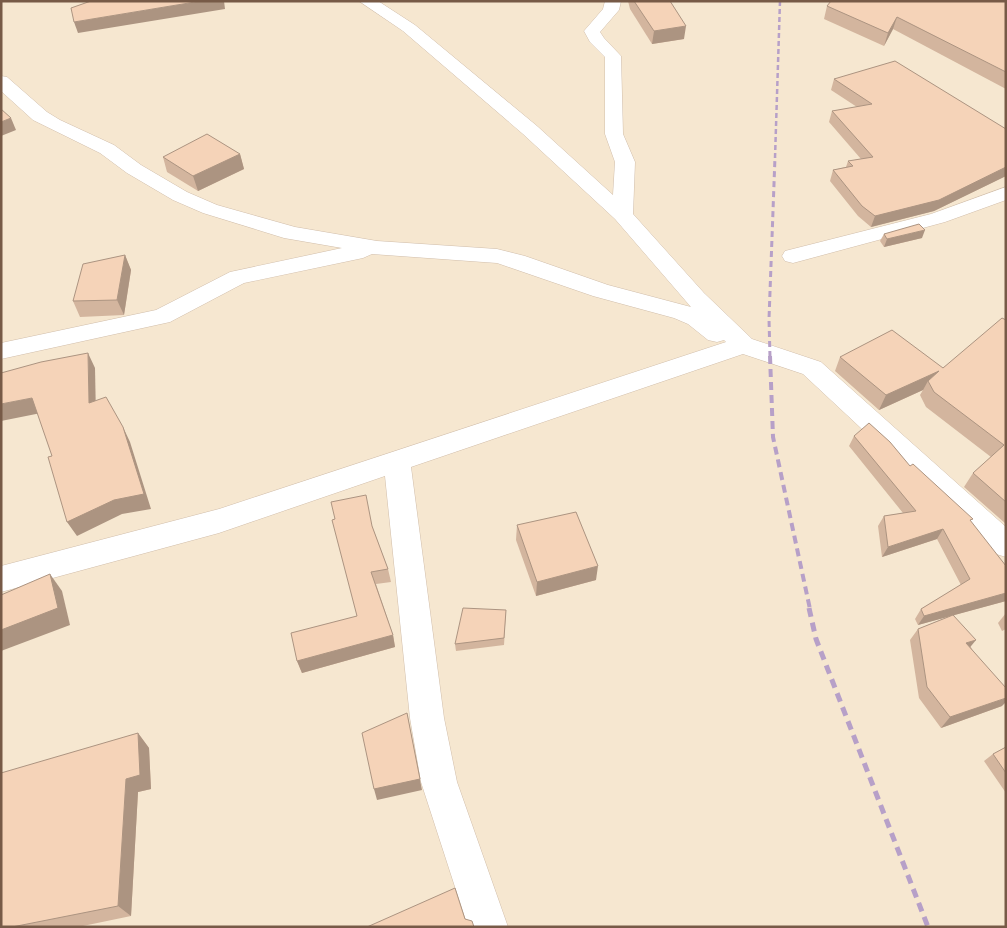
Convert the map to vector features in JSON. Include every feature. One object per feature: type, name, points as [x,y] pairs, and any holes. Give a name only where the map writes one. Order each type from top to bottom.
[{"type":"street","points":[[367,1],[409,28],[530,130],[622,215],[738,346]]},
{"type":"street","points":[[613,1],[611,10],[592,31],[594,37],[608,48],[613,56],[614,134],[625,162],[622,215]]},
{"type":"street","points":[[1,81],[40,116],[53,124],[107,149],[134,169],[180,196],[210,209],[292,233],[377,248],[497,256],[517,261],[601,291],[689,315],[738,346],[812,368],[1006,545]]},
{"type":"street","points":[[792,256],[938,218],[1006,194]]},
{"type":"street","points":[[1,351],[162,316],[179,309],[221,284],[238,277],[377,248]]},
{"type":"street","points":[[1,578],[219,521],[738,346]]},
{"type":"street","points":[[397,461],[427,718],[439,782],[488,927]]},
{"type":"shaded area","points":[[1,1],[1006,1],[1006,927],[1,927]]},
{"type":"building","points":[[91,1],[201,1],[74,22],[71,8]]},
{"type":"building","points":[[634,1],[670,1],[686,26],[654,31]]},
{"type":"building","points":[[831,1],[1006,1],[1006,72],[897,17],[888,33],[827,6]]},
{"type":"building","points":[[895,61],[1006,129],[1006,167],[939,200],[875,216],[862,206],[833,170],[853,166],[848,161],[873,157],[832,111],[872,104],[834,79]]},
{"type":"building","points":[[1,109],[11,118],[1,122]]},
{"type":"building","points":[[207,134],[240,154],[193,176],[163,157]]},
{"type":"building","points":[[919,224],[925,230],[887,239],[884,234]]},
{"type":"building","points":[[125,255],[117,300],[73,301],[83,264]]},
{"type":"building","points":[[1002,318],[1006,320],[1006,502],[973,473],[1004,445],[934,392],[928,381],[939,371],[886,395],[840,357],[892,330],[943,368]]},
{"type":"building","points":[[88,353],[89,403],[106,397],[123,427],[144,494],[114,500],[67,522],[48,457],[52,456],[32,398],[1,404],[1,373],[41,362]]},
{"type":"building","points":[[869,423],[890,442],[910,466],[913,464],[973,519],[970,520],[1006,566],[1006,593],[924,616],[921,609],[970,579],[943,529],[888,547],[884,516],[916,511],[854,436]]},
{"type":"building","points":[[366,495],[372,526],[388,569],[371,572],[393,635],[297,661],[291,633],[357,616],[332,520],[335,519],[331,502]]},
{"type":"building","points":[[576,512],[598,566],[537,582],[517,525]]},
{"type":"building","points":[[50,574],[58,608],[1,630],[1,595]]},
{"type":"building","points":[[463,608],[506,610],[504,638],[455,644]]},
{"type":"building","points":[[953,615],[976,640],[966,643],[1006,688],[1006,698],[950,717],[927,687],[918,629]]},
{"type":"building","points":[[407,713],[420,779],[374,789],[362,733]]},
{"type":"building","points":[[138,733],[140,775],[126,779],[118,906],[12,927],[1,927],[1,773]]},
{"type":"building","points":[[1006,747],[1006,773],[993,754]]},
{"type":"building","points":[[455,888],[465,919],[472,921],[474,927],[367,927]]},
{"type":"railway","points":[[775,158],[780,1]]},
{"type":"railway","points":[[770,357],[769,319],[775,157]]},
{"type":"railway","points":[[770,356],[773,437],[810,609]]},
{"type":"railway","points":[[809,608],[816,639],[928,927]]}]
